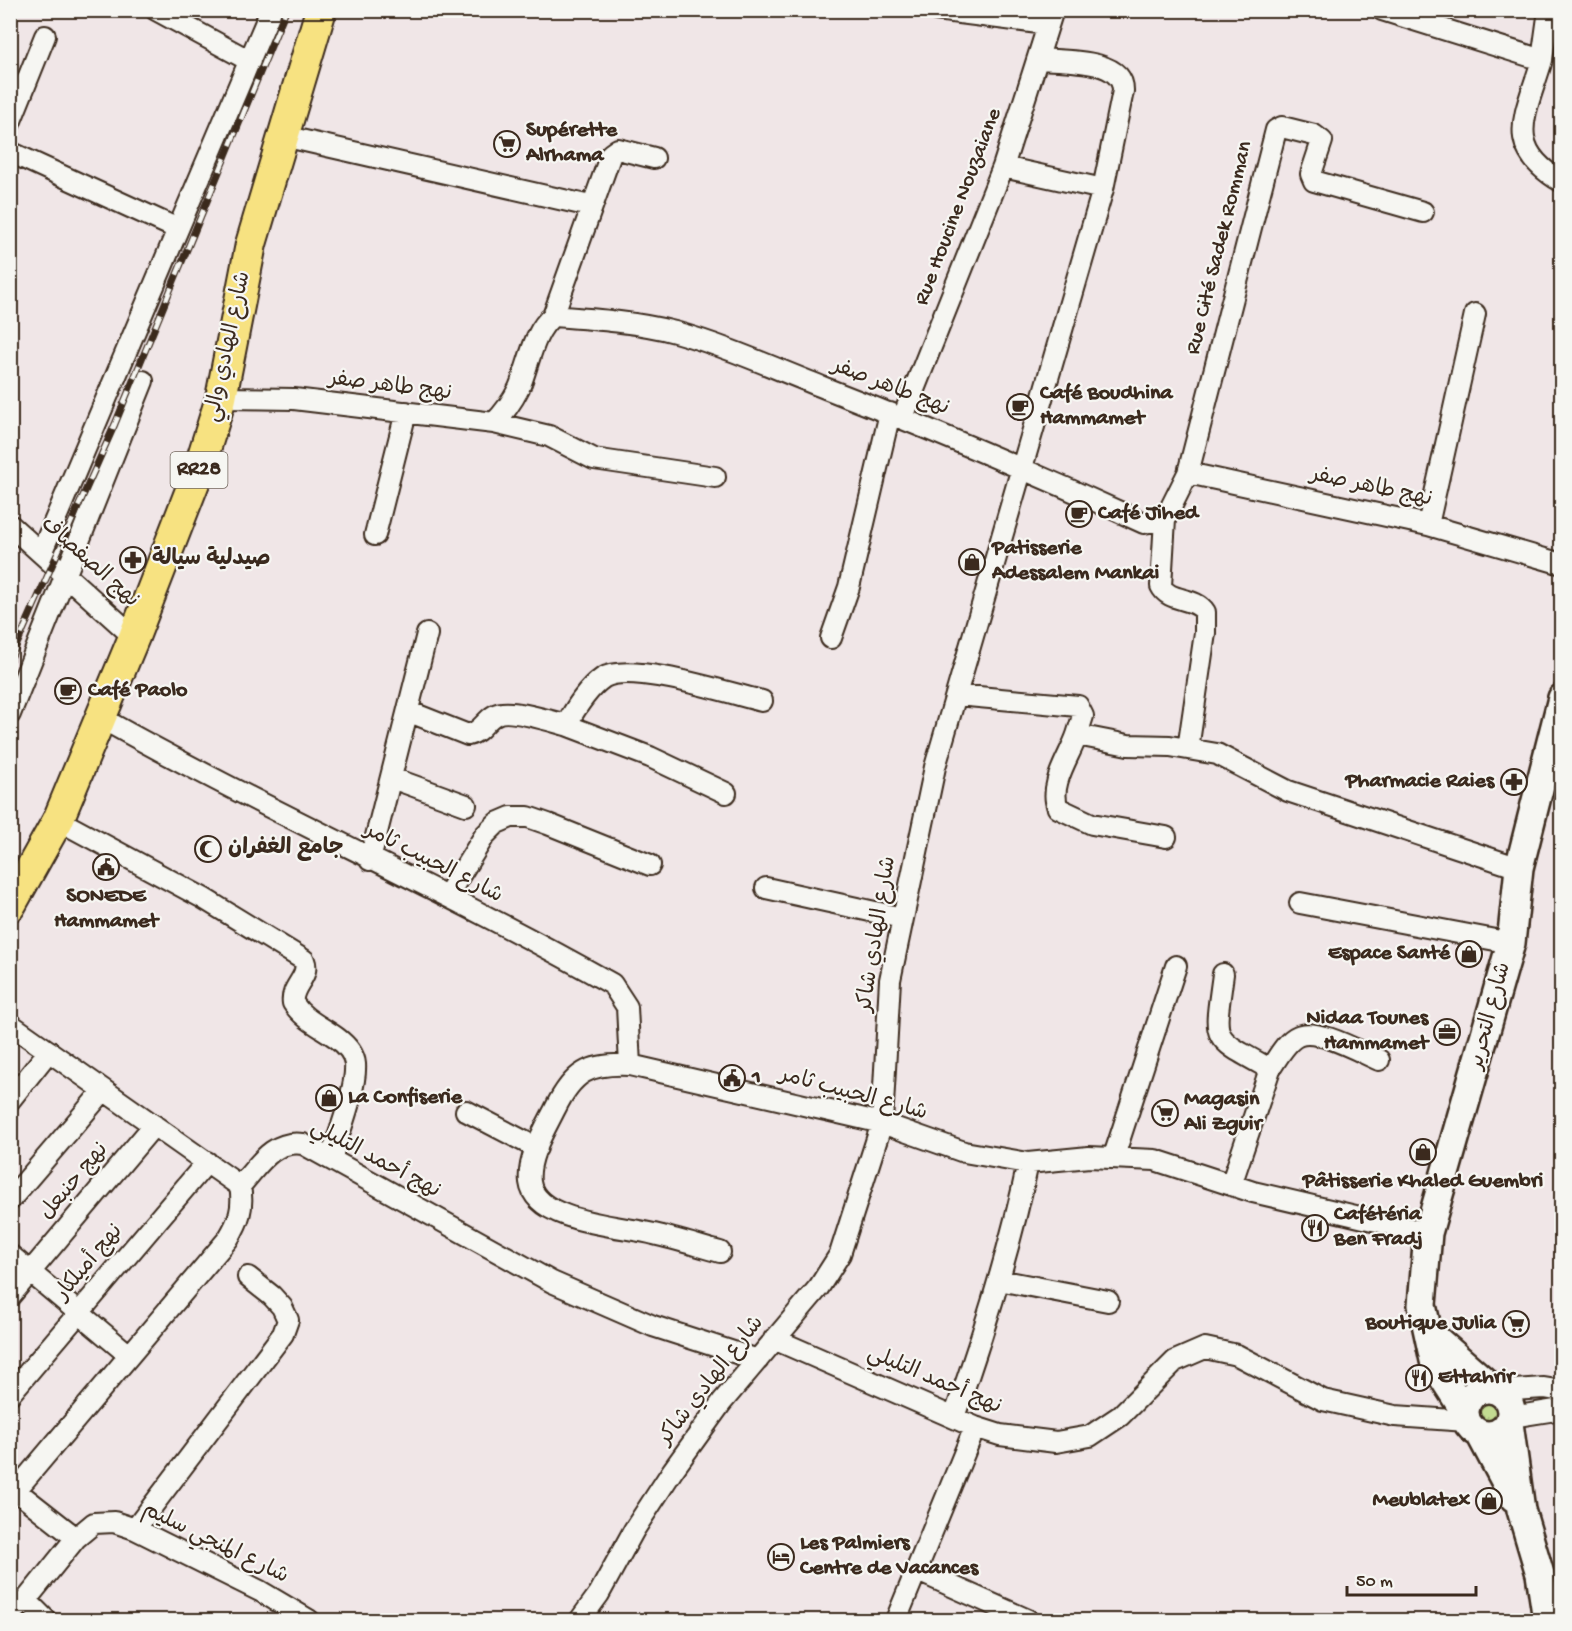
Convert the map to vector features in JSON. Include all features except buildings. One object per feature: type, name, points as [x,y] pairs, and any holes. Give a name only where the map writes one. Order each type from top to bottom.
[{"type":"main road","name":"شارع الهادي والي","points":[[10,906],[58,820],[134,637],[198,472],[221,398],[251,244],[321,10]]},
{"type":"street","points":[[156,10],[250,61]]},
{"type":"street","points":[[42,551],[271,10]]},
{"type":"street","points":[[936,10],[1050,17]]},
{"type":"street","points":[[1382,10],[1542,60]]},
{"type":"street","points":[[1549,10],[1542,60],[1525,121],[1523,140],[1529,156],[1540,169],[1562,182]]},
{"type":"street","name":"Rue Houcine Nouzaiane","points":[[831,638],[849,586],[896,415],[1003,167],[1039,59],[1050,17]]},
{"type":"street","points":[[10,123],[45,36]]},
{"type":"street","name":"شارع الهادي شاكر","points":[[580,1620],[599,1594],[634,1530],[722,1401],[819,1287],[840,1254],[882,1123],[890,980],[935,767],[1103,189],[1123,91],[1120,77],[1109,68],[1101,65],[1039,59]]},
{"type":"street","name":"Rue Cité Sadek Romman","points":[[1188,473],[1276,130],[1282,127],[1314,135],[1322,141],[1311,174],[1314,181],[1423,212]]},
{"type":"street","points":[[283,136],[590,206]]},
{"type":"street","points":[[494,423],[508,409],[544,323],[553,316],[607,160],[618,149],[654,158]]},
{"type":"street","points":[[10,152],[178,229]]},
{"type":"street","points":[[1003,167],[1103,189]]},
{"type":"street","points":[[1428,525],[1475,314]]},
{"type":"street","name":"نهج طاهر صفر","points":[[553,316],[675,332],[896,415],[1022,467],[1144,523],[1165,519]]},
{"type":"street","points":[[10,714],[143,381]]},
{"type":"street","name":"نهج طاهر صفر","points":[[221,398],[294,399],[494,423],[549,436],[594,459],[715,477]]},
{"type":"street","points":[[375,535],[406,412]]},
{"type":"street","points":[[1188,473],[1165,519],[1161,586],[1171,596],[1197,604],[1205,612],[1205,633],[1188,749]]},
{"type":"street","name":"نهج طاهر صفر","points":[[1188,473],[1428,525],[1562,564]]},
{"type":"street","name":"نهج الصفصاف","points":[[10,525],[42,551],[134,637]]},
{"type":"street","points":[[370,860],[410,712],[427,634]]},
{"type":"street","points":[[566,725],[582,701],[604,678],[621,672],[635,672],[762,700]]},
{"type":"street","points":[[957,695],[1078,706],[1083,716],[1058,782],[1055,795],[1058,807],[1092,824],[1166,837]]},
{"type":"street","name":"شارع التحرير","points":[[1521,1509],[1435,1365],[1422,1305],[1428,1233],[1511,943],[1519,868],[1562,698]]},
{"type":"street","points":[[410,712],[468,735],[483,728],[495,714],[502,712],[538,717],[566,725],[650,757],[726,793]]},
{"type":"street","name":"شارع الحبيب ثامر","points":[[101,718],[237,792],[370,860],[447,896],[612,984],[627,1007],[630,1065],[882,1123],[964,1152],[1028,1163],[1114,1156],[1155,1160],[1231,1185],[1428,1233]]},
{"type":"street","points":[[1077,735],[1128,745],[1188,749],[1221,755],[1263,780],[1296,794],[1347,808],[1519,868]]},
{"type":"street","points":[[392,778],[466,805]]},
{"type":"street","points":[[447,896],[485,835],[497,823],[511,817],[528,817],[650,865]]},
{"type":"street","points":[[58,820],[203,898],[304,960],[306,972],[293,993],[292,1004],[347,1047],[355,1064],[331,1159]]},
{"type":"street","points":[[766,888],[902,918]]},
{"type":"street","points":[[1300,903],[1511,943]]},
{"type":"street","points":[[1114,1156],[1176,966]]},
{"type":"street","points":[[1223,974],[1217,1025],[1219,1037],[1228,1046],[1270,1069]]},
{"type":"street","points":[[10,1024],[240,1186],[242,1207],[238,1222],[228,1239],[13,1488],[76,1538]]},
{"type":"street","points":[[1231,1185],[1270,1069],[1281,1052],[1298,1036],[1317,1034],[1379,1059]]},
{"type":"street","points":[[10,1100],[50,1051]]},
{"type":"street","points":[[630,1065],[590,1068],[573,1080],[561,1096],[537,1149],[531,1168],[530,1184],[539,1199],[550,1207],[603,1227],[651,1233],[720,1252]]},
{"type":"street","points":[[10,1200],[104,1090]]},
{"type":"street","points":[[466,1111],[537,1149]]},
{"type":"street","name":"نهج حنبعل","points":[[10,1296],[154,1125]]},
{"type":"street","name":"نهج أحمد التليلي","points":[[240,1186],[270,1151],[281,1144],[303,1144],[552,1282],[653,1326],[758,1360]]},
{"type":"street","name":"نهج أميلكار","points":[[10,1394],[207,1162]]},
{"type":"street","points":[[954,1417],[983,1336],[1014,1229],[1028,1163]]},
{"type":"street","points":[[10,1255],[129,1356]]},
{"type":"street","points":[[135,1529],[283,1334],[288,1320],[282,1307],[248,1276]]},
{"type":"street","points":[[999,1280],[1108,1302]]},
{"type":"street","points":[[1428,1332],[1509,1401],[1521,1509],[1540,1574],[1546,1620]]},
{"type":"street","name":"نهج أحمد التليلي","points":[[774,1339],[975,1427],[1000,1435],[1056,1442],[1090,1436],[1120,1416],[1175,1361],[1205,1348],[1237,1355],[1323,1400],[1395,1416],[1471,1423]]},
{"type":"street","points":[[1562,1390],[1544,1388],[1477,1392],[1471,1397],[1471,1423],[1497,1434],[1510,1420],[1562,1408]]},
{"type":"street","points":[[896,1620],[975,1427]]},
{"type":"street","name":"شارع المنجي سليم","points":[[10,1613],[26,1600],[76,1538],[94,1523],[114,1522],[135,1529],[260,1591],[309,1620]]},
{"type":"street","points":[[915,1570],[1028,1620]]},
{"type":"street","points":[[26,1600],[46,1620]]},
{"type":"green space","points":[[1489,1399],[1499,1403],[1503,1413],[1499,1423],[1489,1427],[1479,1423],[1475,1413],[1479,1403]]},
{"type":"railway","points":[[10,660],[115,424],[286,10]]},
{"type":"place","name":"Supérette Alrhama","points":[[507,144]]},
{"type":"place","name":"Café Boudhina Hammamet","points":[[1020,407]]},
{"type":"place","name":"Café Jihed","points":[[1079,514]]},
{"type":"place","name":"صيدلية سيالة","points":[[133,560]]},
{"type":"place","name":"Patisserie Adessalem Mankai","points":[[972,562]]},
{"type":"place","name":"Café Paolo","points":[[68,691]]},
{"type":"place","name":"Pharmacie Raies","points":[[1514,782]]},
{"type":"place","name":"جامع الغفران","points":[[208,849]]},
{"type":"place","name":"SONEDE Hammamet","points":[[106,867]]},
{"type":"place","name":"Espace Santé","points":[[1469,954]]},
{"type":"place","name":"Nidaa Tounes Hammamet","points":[[1447,1032]]},
{"type":"place","name":"1","points":[[732,1078]]},
{"type":"place","name":"La Confiserie","points":[[329,1098]]},
{"type":"place","name":"Magasin Ali Zguir","points":[[1165,1113]]},
{"type":"place","name":"Pâtisserie Khaled Guembri","points":[[1423,1152]]},
{"type":"place","name":"Cafétéria Ben Fradj","points":[[1315,1228]]},
{"type":"place","name":"Boutique Julia","points":[[1516,1324]]},
{"type":"place","name":"Ettahrir","points":[[1419,1378]]},
{"type":"place","name":"Meublatex","points":[[1489,1501]]},
{"type":"place","name":"Les Palmiers Centre de Vacances","points":[[781,1557]]}]
